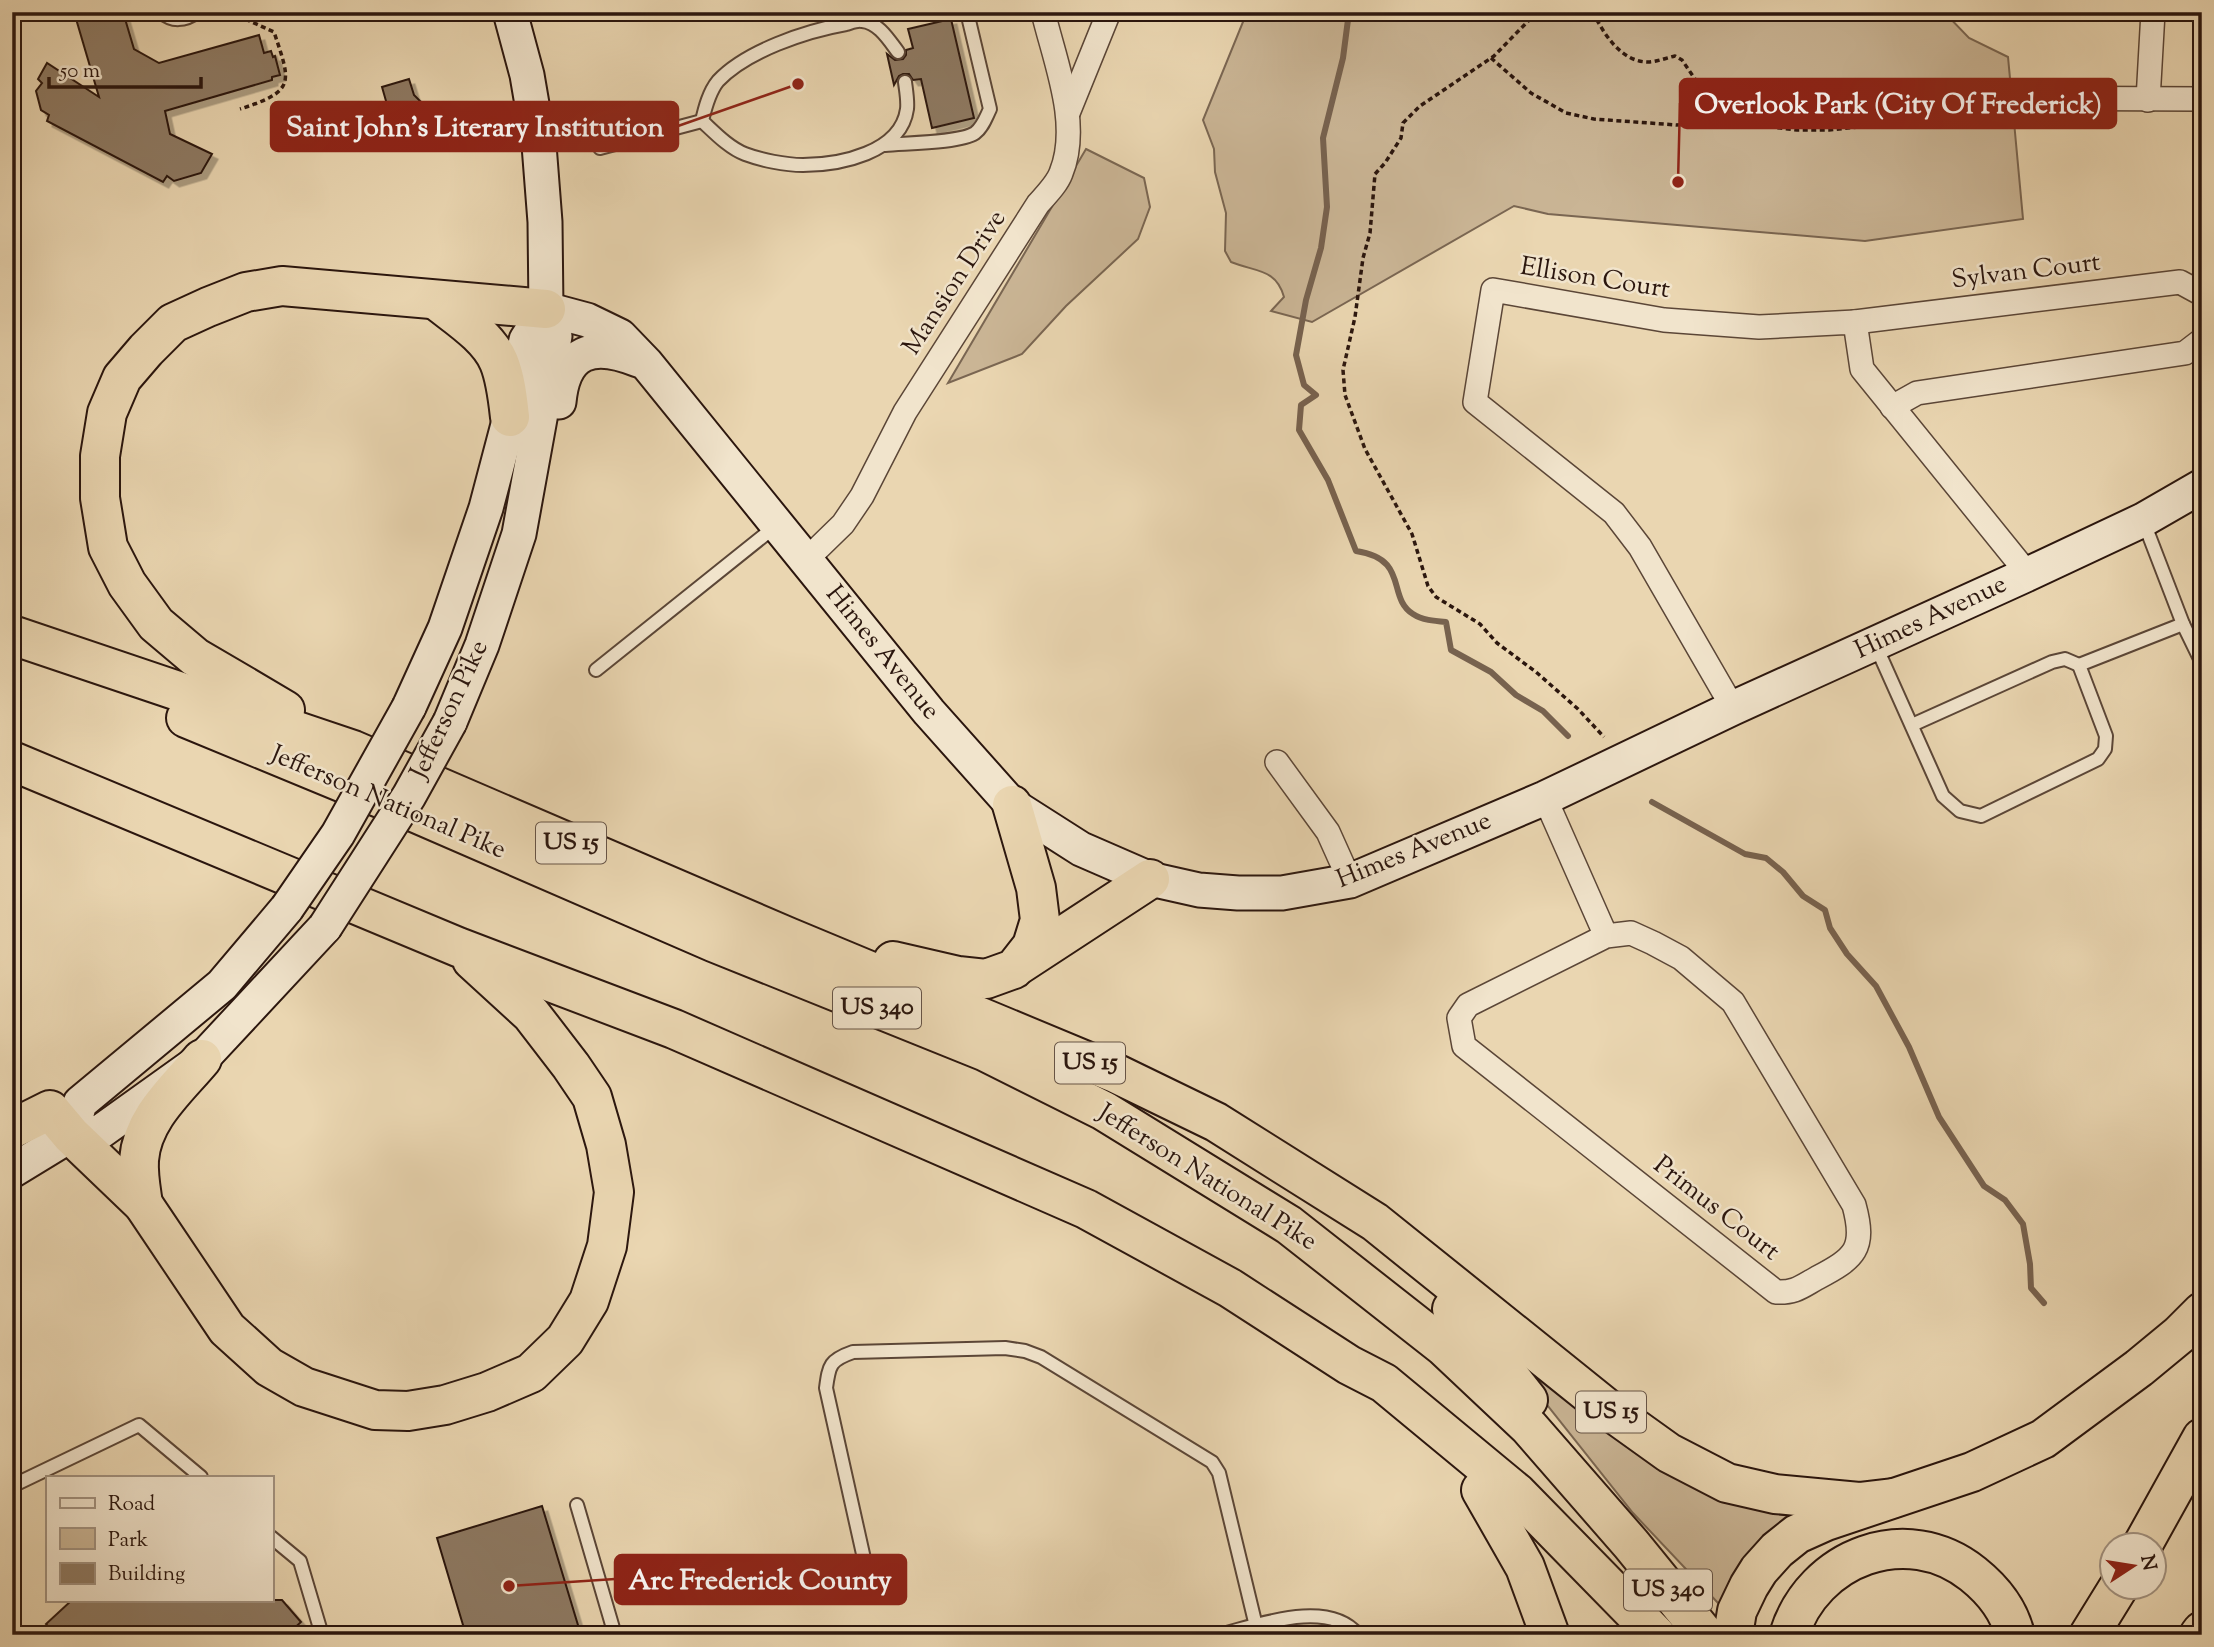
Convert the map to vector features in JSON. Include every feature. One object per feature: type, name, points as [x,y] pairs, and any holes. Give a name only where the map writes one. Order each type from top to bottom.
[{"type":"highway","points":[[354,750],[195,657],[156,624],[127,584],[108,547],[100,498],[100,456],[107,413],[122,378],[173,323],[246,292],[282,286],[546,309]]},
{"type":"highway","points":[[436,300],[482,338],[498,360],[506,385],[510,417]]},
{"type":"highway","name":"US 15","points":[[12,635],[354,750],[788,937],[1115,1073],[1216,1122],[1375,1223],[1609,1410],[1669,1453],[1727,1483],[1775,1494],[1859,1502],[1893,1498],[1972,1472],[2043,1439],[2139,1368],[2202,1312]]},
{"type":"highway","name":"Jefferson National Pike","points":[[12,647],[409,810],[713,942],[984,1051],[1104,1111],[1289,1225],[1443,1346],[1529,1427],[1631,1544],[1705,1635]]},
{"type":"highway","points":[[12,761],[458,947],[674,1029],[1086,1209],[1230,1288],[1349,1365],[1384,1383],[1517,1493],[1656,1635]]},
{"type":"highway","points":[[12,781],[167,827]]},
{"type":"highway","points":[[1012,805],[1035,888],[1040,920],[1032,946],[1014,969]]},
{"type":"highway","points":[[788,937],[958,976],[986,979],[1014,969],[1150,879]]},
{"type":"highway","points":[[12,1129],[50,1110],[71,1135],[143,1204],[227,1329],[269,1367],[304,1387],[375,1410],[408,1411],[445,1405],[488,1392],[531,1373],[565,1340],[589,1301],[600,1268],[607,1246],[614,1192],[607,1145],[592,1097],[531,1014],[458,947]]},
{"type":"highway","points":[[143,1204],[139,1159],[145,1133],[155,1114],[202,1059]]},
{"type":"highway","points":[[1375,1223],[1487,1348],[1543,1418],[1631,1544]]},
{"type":"highway","points":[[1349,1365],[1372,1394],[1481,1490],[1580,1584],[1628,1635]]},
{"type":"highway","points":[[2149,1532],[2202,1438]]},
{"type":"highway","points":[[1481,1490],[1525,1567],[1550,1635]]},
{"type":"highway","points":[[1733,1635],[1737,1611],[1749,1586],[1777,1550],[1797,1534],[1826,1521],[1893,1498]]},
{"type":"highway","points":[[1789,1635],[1793,1620],[1806,1598],[1823,1579],[1844,1564],[1868,1554],[1892,1549],[1918,1550],[1942,1556],[1965,1568],[1985,1584],[2001,1604],[2015,1635]]},
{"type":"highway","points":[[2090,1635],[2109,1602]]},
{"type":"main road","name":"Jefferson Pike","points":[[12,1171],[71,1135],[100,1132],[202,1059],[325,927],[409,796],[450,722],[482,645],[519,534],[555,336],[546,309],[545,222],[539,145],[527,75],[510,12]]},
{"type":"main road","name":"Jefferson Pike","points":[[71,1135],[80,1103],[222,985],[286,908],[338,834],[409,707],[445,628],[486,508],[510,417],[526,340],[546,309]]},
{"type":"main road","name":"Himes Avenue","points":[[546,309],[587,320],[620,336],[646,363],[929,712],[1012,805],[1081,849],[1150,879],[1199,890],[1271,893],[1350,881],[1545,798],[1733,708],[2143,520],[2202,486]]},
{"type":"main road","points":[[519,534],[534,520],[541,506],[554,448],[560,391],[567,368],[574,359],[600,350],[620,353],[646,363]]},
{"type":"street","name":"Mansion Drive","points":[[806,561],[843,524],[862,496],[905,412],[1038,204],[1061,175],[1070,137],[1068,113],[1043,12]]},
{"type":"street","points":[[1068,113],[1109,12]]},
{"type":"street","points":[[2148,100],[2153,12]]},
{"type":"street","points":[[1942,99],[2202,99]]},
{"type":"street","name":"Sylvan Court","points":[[1855,323],[2180,282],[2202,294]]},
{"type":"street","name":"Ellison Court","points":[[1733,708],[1640,547],[1614,513],[1475,402],[1493,290],[1664,320],[1759,327],[1855,323]]},
{"type":"street","points":[[1855,323],[1862,369],[2028,574]]},
{"type":"street","points":[[1892,407],[1917,393],[2185,353],[2202,340]]},
{"type":"street","points":[[1277,762],[1328,832],[1350,881]]},
{"type":"street","points":[[1545,798],[1606,936]]},
{"type":"street","name":"Primus Court","points":[[1631,933],[1662,948],[1681,958],[1733,1002],[1854,1205],[1860,1230],[1856,1249],[1844,1264],[1791,1292],[1776,1292],[1464,1046],[1459,1018],[1468,1005],[1606,936],[1631,933]]},
{"type":"lane","points":[[161,12],[178,20],[189,18],[197,12]]},
{"type":"lane","points":[[702,121],[707,102],[718,82],[746,59],[786,41],[832,26],[863,20],[881,12]]},
{"type":"lane","points":[[885,145],[954,139],[974,133],[984,122],[989,109],[967,12]]},
{"type":"lane","points":[[863,20],[882,30],[898,52]]},
{"type":"lane","points":[[702,121],[743,153],[802,165],[846,159],[874,152],[885,145],[900,128],[907,109],[905,82]]},
{"type":"lane","points":[[600,148],[702,121]]},
{"type":"lane","points":[[2143,520],[2183,624],[2202,663]]},
{"type":"lane","points":[[596,670],[778,525]]},
{"type":"lane","points":[[1912,725],[2052,662],[2064,659],[2079,665],[2183,624]]},
{"type":"lane","points":[[1875,644],[1943,796],[1960,811],[1981,816],[2098,759],[2105,750],[2106,736],[2079,665]]},
{"type":"lane","points":[[865,1563],[826,1388],[828,1370],[836,1358],[853,1352],[1015,1349],[1041,1357],[1212,1462],[1219,1473],[1256,1626]]},
{"type":"lane","points":[[12,1486],[139,1425],[200,1476]]},
{"type":"lane","points":[[577,1505],[615,1635]]},
{"type":"lane","points":[[273,1539],[300,1561],[322,1635]]},
{"type":"lane","points":[[1219,1635],[1298,1616],[1318,1616],[1335,1620],[1352,1628],[1358,1635]]},
{"type":"path","points":[[230,12],[274,32],[287,74],[286,82],[276,95],[240,109]]},
{"type":"path","points":[[1537,12],[1490,58],[1420,106],[1403,123],[1401,138],[1375,174],[1370,233],[1343,370],[1345,395],[1365,449],[1412,534],[1428,586],[1436,597],[1480,624],[1497,643],[1536,672],[1578,709],[1604,737]]},
{"type":"path","points":[[1593,12],[1608,38],[1624,54],[1639,61],[1649,62],[1675,56],[1682,60],[1726,123]]},
{"type":"path","points":[[1490,58],[1531,93],[1566,113],[1594,119],[1676,125],[1726,123],[1797,130],[1829,130],[1906,122],[1942,99]]},
{"type":"green space","points":[[1247,12],[1944,12],[1969,38],[2008,57],[2023,219],[1865,241],[1548,214],[1514,206],[1312,322],[1271,311],[1284,297],[1276,281],[1264,272],[1231,262],[1225,251],[1226,213],[1215,172],[1214,149],[1203,120]]},
{"type":"green space","points":[[1086,149],[1144,178],[1150,207],[1138,239],[1066,306],[1022,354],[948,383]]},
{"type":"green space","points":[[1472,1307],[1555,1380],[1810,1507],[1724,1605],[1719,1604],[1633,1513]]},
{"type":"building","points":[[74,12],[123,12],[134,49],[159,63],[259,35],[264,53],[271,51],[273,57],[275,56],[280,75],[272,77],[272,80],[165,111],[170,134],[212,154],[201,173],[174,181],[167,176],[163,182],[47,121],[49,115],[41,110],[36,91],[42,83],[38,79],[47,63],[99,97]]},
{"type":"building","points":[[951,19],[974,118],[932,128],[921,79],[913,80],[909,74],[903,74],[894,85],[887,54],[895,60],[903,59],[906,50],[913,48],[908,29]]},
{"type":"building","points":[[409,79],[414,95],[421,102],[418,109],[423,127],[396,136],[382,87]]},
{"type":"building","points":[[542,1506],[581,1635],[466,1635],[437,1538]]},
{"type":"building","points":[[273,1600],[282,1600],[301,1622],[287,1635],[56,1635],[46,1624],[70,1602]]},
{"type":"waterway","points":[[1349,12],[1343,58],[1323,138],[1327,207],[1321,248],[1306,300],[1296,355],[1304,385],[1316,395],[1301,405],[1299,430],[1328,480],[1356,551],[1373,555],[1384,562],[1391,570],[1405,607],[1424,619],[1446,622],[1451,650],[1491,672],[1516,695],[1543,711],[1568,736]]},
{"type":"waterway","points":[[1652,802],[1745,854],[1766,858],[1783,872],[1803,896],[1825,910],[1830,928],[1847,954],[1876,986],[1909,1047],[1939,1117],[1984,1186],[2005,1200],[2023,1224],[2031,1288],[2044,1303]]},
{"type":"place","name":"Saint John's Literary Institution","points":[[798,84]]},
{"type":"place","name":"Overlook Park (City Of Frederick)","points":[[1678,182]]},
{"type":"place","name":"Arc Frederick County","points":[[509,1586]]}]
